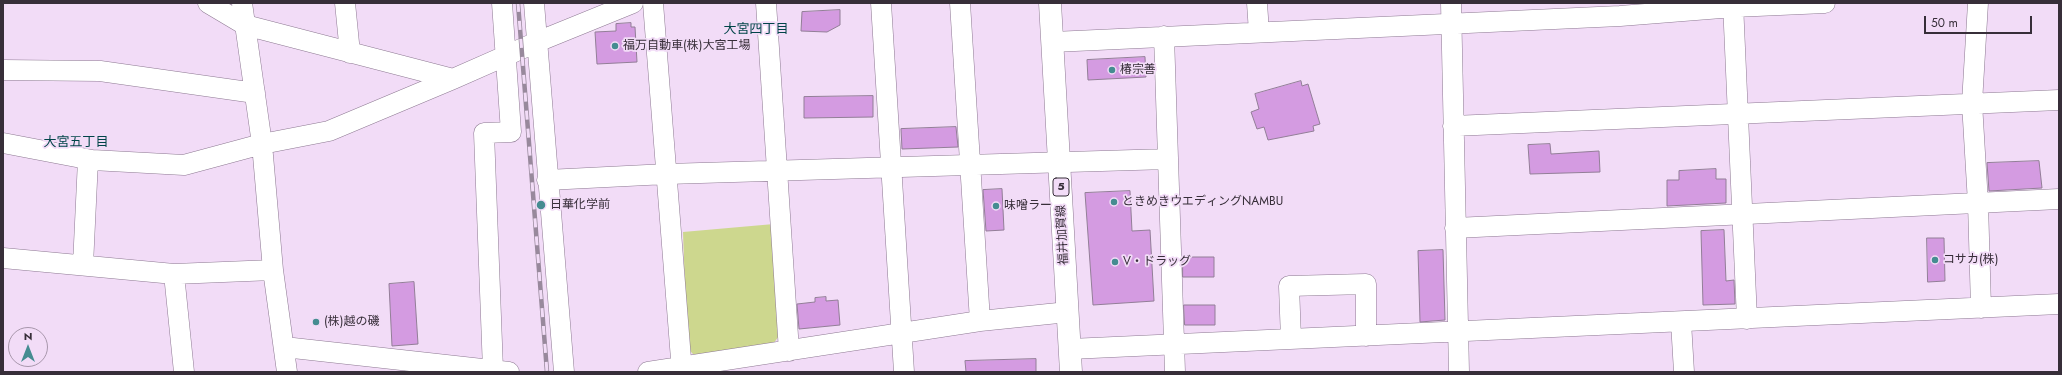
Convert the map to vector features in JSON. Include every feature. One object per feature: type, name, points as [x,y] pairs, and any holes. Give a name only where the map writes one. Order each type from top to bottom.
[{"type":"main road","name":"福井加賀線","points":[[1050,3],[1071,372]]},
{"type":"street","points":[[208,3],[245,25],[453,79]]},
{"type":"street","points":[[242,3],[262,144],[273,270],[287,372]]},
{"type":"street","points":[[345,3],[350,53]]},
{"type":"street","points":[[284,348],[501,371],[484,133],[511,132],[502,3]]},
{"type":"street","points":[[534,3],[547,180],[564,372]]},
{"type":"street","points":[[3,143],[88,160],[184,165],[262,144],[329,131],[453,79],[536,42],[633,3]]},
{"type":"street","points":[[653,3],[681,370]]},
{"type":"street","points":[[766,3],[789,351]]},
{"type":"street","points":[[881,3],[890,167],[904,372]]},
{"type":"street","points":[[960,3],[980,321]]},
{"type":"street","points":[[1257,3],[1259,32]]},
{"type":"street","points":[[1451,3],[1459,372]]},
{"type":"street","points":[[1053,42],[1452,24],[1620,10],[1825,3]]},
{"type":"street","points":[[1978,3],[1972,103],[1978,203],[1981,308]]},
{"type":"street","points":[[1734,5],[1748,318]]},
{"type":"street","points":[[1164,36],[1175,372]]},
{"type":"street","points":[[3,70],[100,71],[254,93]]},
{"type":"street","points":[[1453,126],[2059,100]]},
{"type":"street","points":[[547,180],[777,170],[1168,159]]},
{"type":"street","points":[[83,265],[88,160]]},
{"type":"street","points":[[1455,228],[2059,199]]},
{"type":"street","points":[[3,258],[174,274],[273,270]]},
{"type":"street","points":[[174,274],[184,372]]},
{"type":"street","points":[[1291,339],[1289,286],[1366,284],[1366,336]]},
{"type":"street","points":[[1070,349],[2059,304]]},
{"type":"street","points":[[648,372],[681,370],[789,351],[980,321],[1068,312]]},
{"type":"street","points":[[1681,322],[1684,372]]},
{"type":"green space","points":[[774,224],[782,332],[773,344],[695,356],[687,348],[683,232]]},
{"type":"building","points":[[840,10],[840,25],[827,32],[801,31],[802,12]]},
{"type":"building","points":[[631,23],[631,27],[635,27],[637,62],[597,64],[595,32],[616,31],[616,24]]},
{"type":"building","points":[[1145,57],[1146,77],[1088,80],[1087,60]]},
{"type":"building","points":[[1301,81],[1302,86],[1308,84],[1320,124],[1313,126],[1314,131],[1268,140],[1264,127],[1257,129],[1251,112],[1259,109],[1255,94]]},
{"type":"building","points":[[873,96],[873,117],[804,118],[804,97]]},
{"type":"building","points":[[956,127],[958,147],[902,149],[901,129]]},
{"type":"building","points":[[1550,144],[1551,154],[1599,151],[1600,172],[1530,174],[1528,145]]},
{"type":"building","points":[[2039,161],[2042,188],[1989,191],[1987,163]]},
{"type":"building","points":[[1716,169],[1716,179],[1726,179],[1726,203],[1667,206],[1667,180],[1679,180],[1679,171]]},
{"type":"building","points":[[1002,189],[1004,230],[986,231],[983,190]]},
{"type":"building","points":[[1130,191],[1132,231],[1150,230],[1154,301],[1093,305],[1085,193]]},
{"type":"building","points":[[1724,230],[1726,281],[1734,280],[1735,304],[1703,305],[1701,231]]},
{"type":"building","points":[[1927,238],[1944,238],[1945,281],[1928,282]]},
{"type":"building","points":[[1443,250],[1445,320],[1420,322],[1418,251]]},
{"type":"building","points":[[1183,257],[1214,257],[1214,277],[1183,277]]},
{"type":"building","points":[[414,282],[418,344],[392,346],[389,284]]},
{"type":"building","points":[[826,297],[826,301],[838,300],[840,325],[799,329],[797,304],[815,302],[815,298]]},
{"type":"building","points":[[1184,305],[1215,305],[1215,325],[1185,325]]},
{"type":"building","points":[[1036,359],[1036,372],[966,372],[965,361]]},
{"type":"railway","points":[[518,3],[547,372]]},
{"type":"place","name":"福万自動車(株)大宮工場","points":[[615,46]]},
{"type":"place","name":"椿宗善","points":[[1112,70]]},
{"type":"place","name":"ときめきウエディングNAMBU","points":[[1114,202]]},
{"type":"place","name":"日華化学前","points":[[541,205]]},
{"type":"place","name":"味噌ラー","points":[[996,206]]},
{"type":"place","name":"コサカ(株)","points":[[1935,260]]},
{"type":"place","name":"V・ドラッグ","points":[[1115,262]]},
{"type":"place","name":"(株)越の磯","points":[[316,322]]},
{"type":"district","name":"大宮四丁目","points":[[756,30]]},
{"type":"district","name":"大宮五丁目","points":[[76,143]]}]
